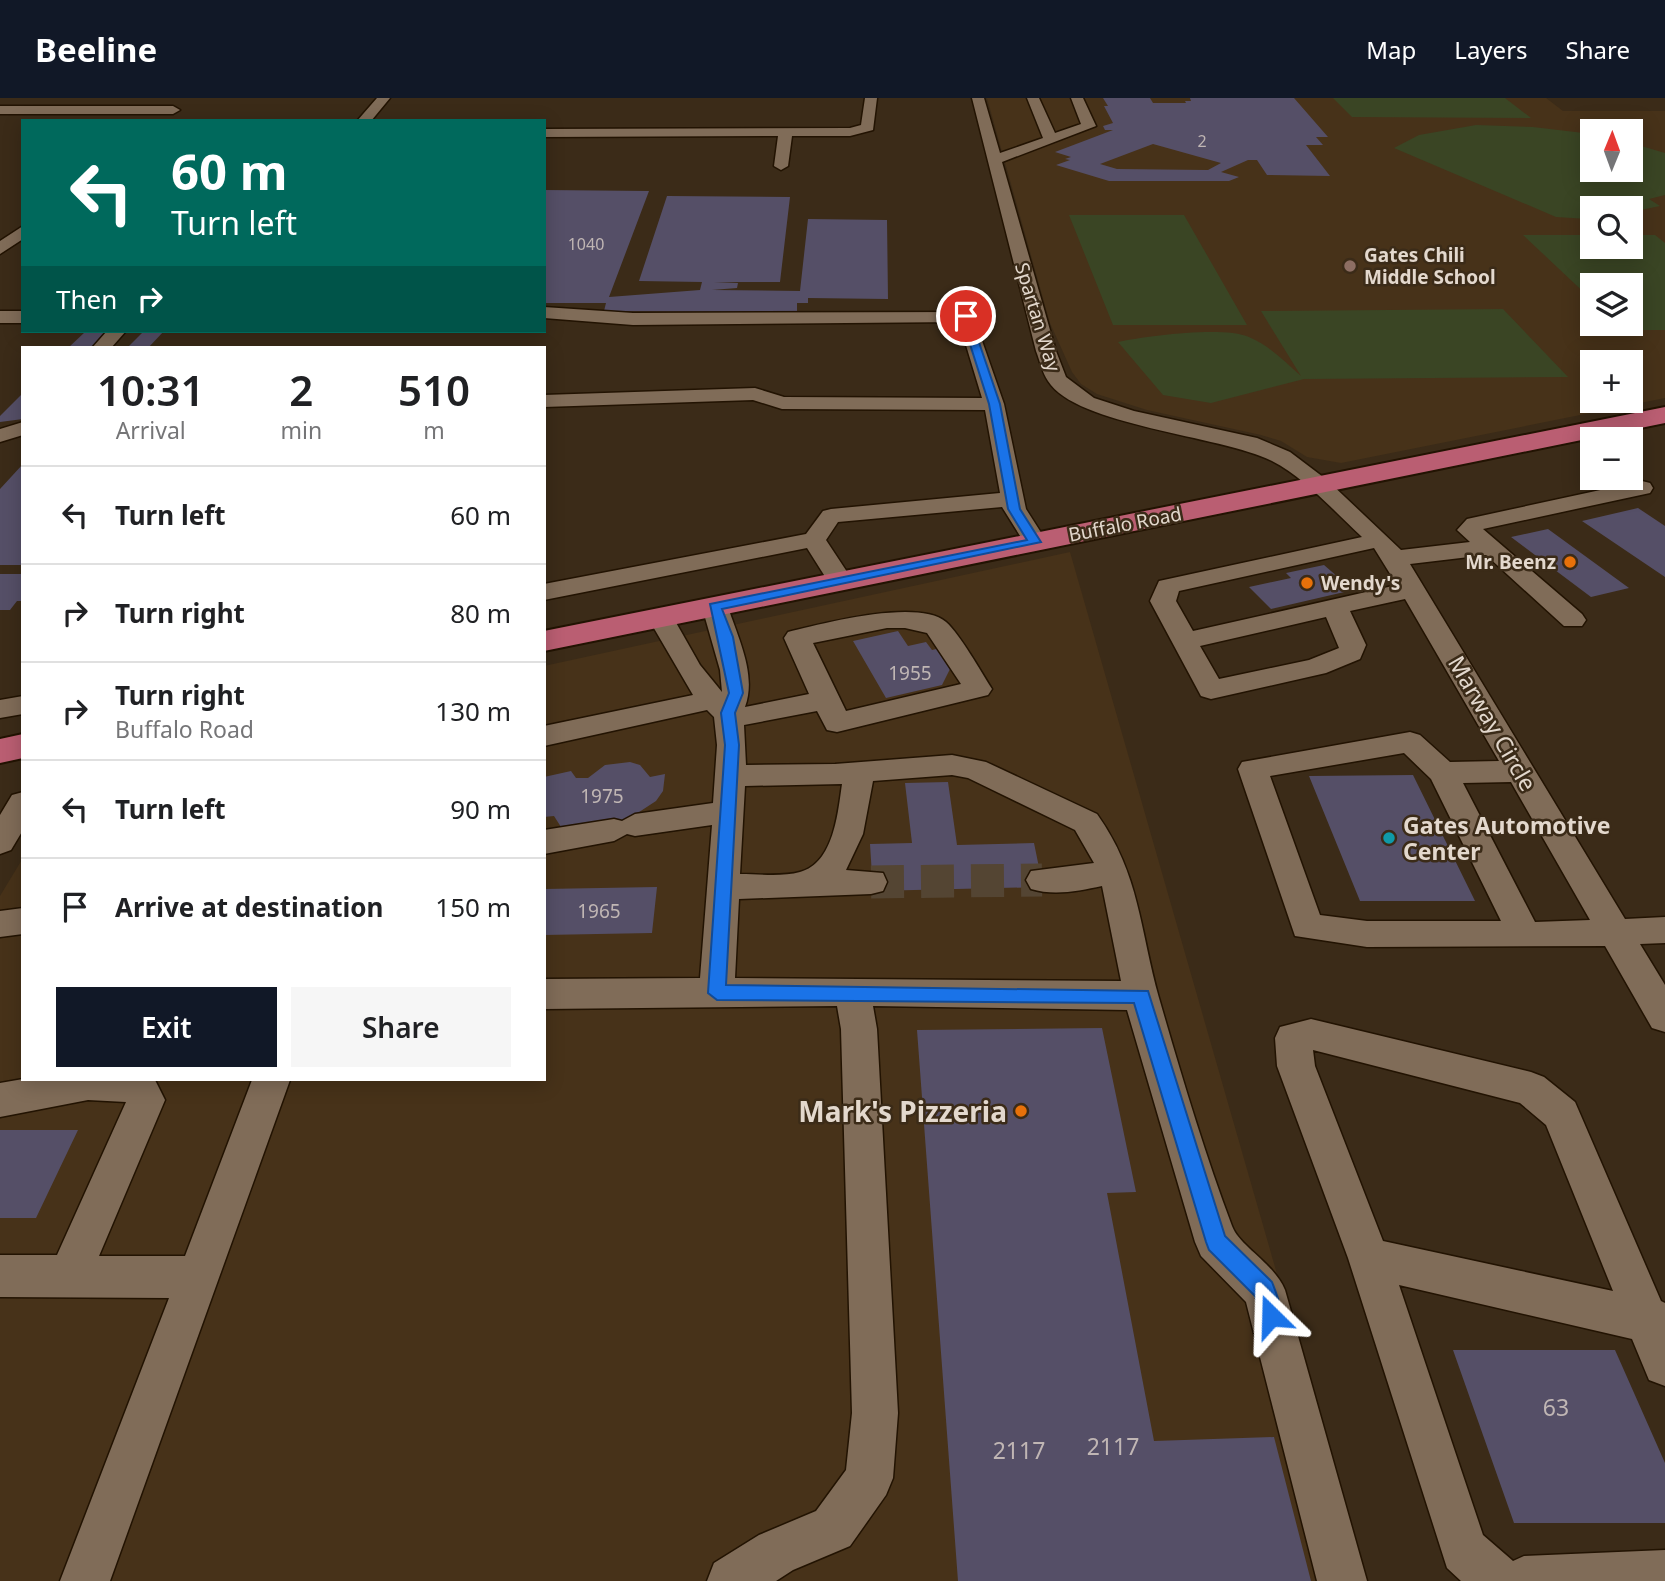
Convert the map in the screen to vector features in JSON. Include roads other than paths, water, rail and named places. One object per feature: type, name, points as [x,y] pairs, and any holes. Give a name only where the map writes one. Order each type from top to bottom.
[{"type":"main road","name":"Buffalo Road","points":[[546,641],[1660,419]]},
{"type":"main road","points":[[0,751],[21,747]]},
{"type":"street","points":[[162,119],[188,98]]},
{"type":"street","points":[[366,119],[384,98]]},
{"type":"street","points":[[546,133],[785,133],[860,130],[871,123],[871,98]]},
{"type":"street","name":"Spartan Way","points":[[978,98],[1049,362],[1063,387],[1078,398],[1115,412],[1266,449],[1282,457],[1318,485]]},
{"type":"street","points":[[1033,98],[1051,140]]},
{"type":"street","points":[[994,160],[1089,126],[1077,98]]},
{"type":"street","points":[[0,110],[173,110]]},
{"type":"street","points":[[781,166],[785,133]]},
{"type":"street","points":[[0,249],[21,232]]},
{"type":"street","points":[[546,312],[633,319],[966,316],[994,404],[1014,509],[1035,542]]},
{"type":"street","points":[[0,317],[21,317]]},
{"type":"street","points":[[103,346],[115,333]]},
{"type":"street","points":[[546,401],[755,394],[782,403],[994,404]]},
{"type":"street","points":[[0,436],[21,429]]},
{"type":"street","name":"Marway Circle","points":[[1318,485],[1388,549],[1415,589],[1665,1017]]},
{"type":"street","points":[[1573,620],[1469,530],[1475,524],[1633,490]]},
{"type":"street","points":[[546,592],[814,540],[831,516],[1012,499]]},
{"type":"street","points":[[814,540],[840,581]]},
{"type":"street","points":[[1335,608],[1353,645],[1351,653],[1316,667],[1211,690],[1163,601],[1168,586],[1388,549],[1491,547]]},
{"type":"street","points":[[1186,641],[1415,589]]},
{"type":"street","points":[[715,607],[734,670],[736,693],[723,711]]},
{"type":"street","points":[[661,618],[681,656],[723,711],[731,776],[717,993]]},
{"type":"street","points":[[546,736],[723,711],[831,711],[978,689],[936,627],[925,621],[898,619],[797,638],[831,711]]},
{"type":"street","points":[[0,709],[21,705]]},
{"type":"street","points":[[1525,935],[1443,772],[1410,741],[1252,769],[1307,928],[1367,934],[1525,935],[1617,934],[1665,929]]},
{"type":"street","points":[[731,776],[859,772],[952,765],[975,769],[1086,822],[1098,837],[1111,870],[1141,996],[1216,1242],[1264,1290],[1342,1581]]},
{"type":"street","points":[[1443,772],[1521,771]]},
{"type":"street","points":[[810,882],[825,871],[849,839],[859,772]]},
{"type":"street","points":[[0,842],[21,806]]},
{"type":"street","points":[[546,842],[728,812]]},
{"type":"street","points":[[1042,880],[1079,879],[1111,870]]},
{"type":"street","points":[[723,887],[871,882]]},
{"type":"street","points":[[0,924],[21,921]]},
{"type":"street","points":[[546,994],[853,991],[1141,996]]},
{"type":"street","points":[[732,1581],[776,1552],[833,1529],[869,1478],[875,1413],[872,1295],[859,1029],[853,991]]},
{"type":"street","points":[[1498,1581],[1464,1551],[1369,1258],[1296,1066],[1293,1038],[1311,1034],[1531,1089],[1561,1114],[1655,1323],[1665,1364]]},
{"type":"street","points":[[85,1581],[271,1081]]},
{"type":"street","points":[[0,1100],[100,1083],[125,1084],[140,1089],[146,1100],[69,1276]]},
{"type":"street","points":[[1369,1258],[1655,1323]]},
{"type":"street","points":[[0,1276],[198,1277]]},
{"type":"street","points":[[1524,1581],[1665,1575]]},
{"type":"tunnel","points":[[871,882],[1042,880]]},
{"type":"place","name":"Gates Chili Middle School","points":[[1350,266]]},
{"type":"place","name":"Mr. Beenz","points":[[1570,562]]},
{"type":"place","name":"Wendy's","points":[[1307,583]]},
{"type":"place","name":"Gates Automotive Center","points":[[1389,838]]},
{"type":"place","name":"Mark's Pizzeria","points":[[1021,1111]]}]
